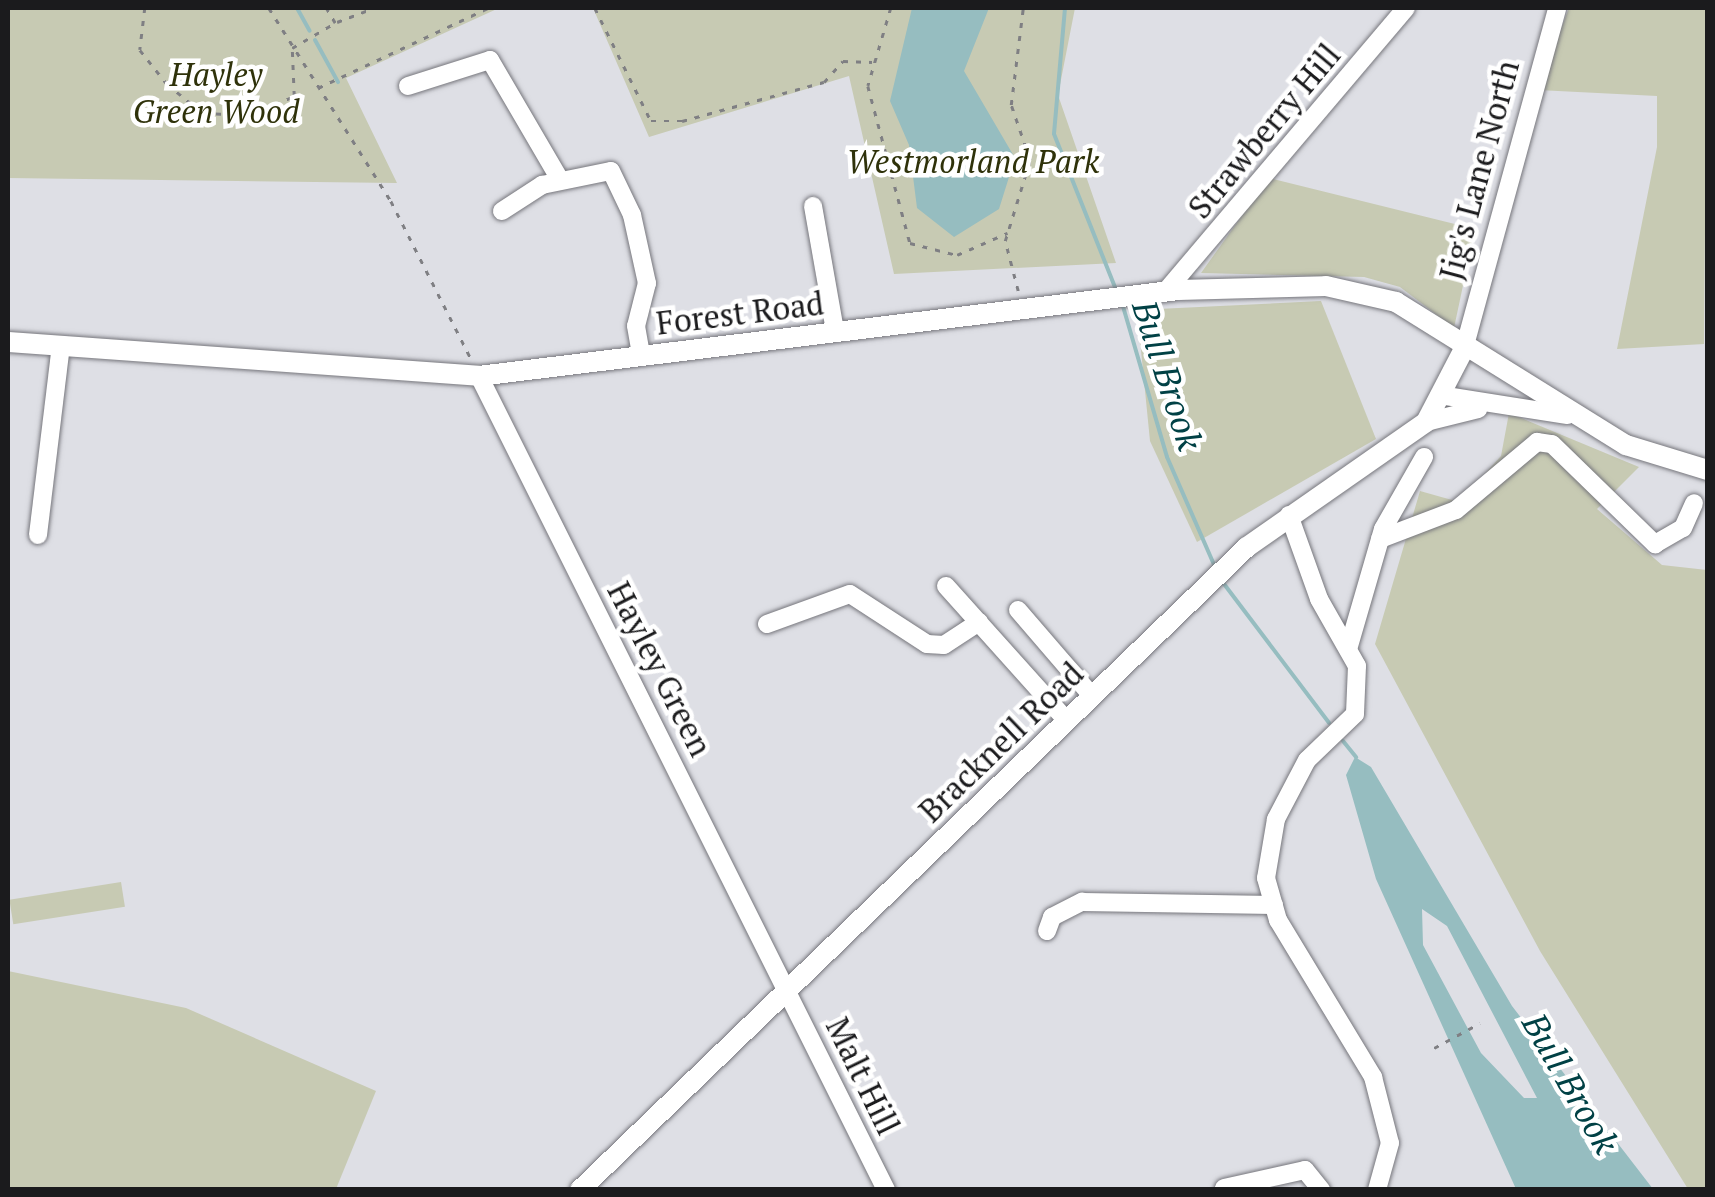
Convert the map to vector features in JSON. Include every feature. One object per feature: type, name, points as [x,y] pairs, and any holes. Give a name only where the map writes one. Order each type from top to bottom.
[{"type":"main road","name":"Forest Road","points":[[8,342],[479,376],[1166,291],[1360,290],[1422,317],[1464,349],[1578,418],[1708,470]]},
{"type":"main road","name":"Bracknell Road","points":[[580,1190],[1219,574],[1289,515],[1426,422],[1446,396],[1464,349]]},
{"type":"street","name":"Strawberry Hill","points":[[1166,291],[1406,8]]},
{"type":"street","name":"Jig's Lane North","points":[[1464,349],[1556,8]]},
{"type":"street","points":[[408,86],[490,60],[560,180]]},
{"type":"street","points":[[502,210],[560,180],[603,168],[622,188],[647,283],[636,326],[641,355]]},
{"type":"street","points":[[812,206],[835,331]]},
{"type":"street","points":[[38,535],[62,346]]},
{"type":"street","name":"Hayley Green","points":[[479,376],[786,990]]},
{"type":"street","points":[[1446,396],[1578,418]]},
{"type":"street","points":[[1426,422],[1488,406]]},
{"type":"street","points":[[1380,539],[1456,510],[1537,442],[1552,444],[1656,544],[1683,528],[1694,504]]},
{"type":"street","points":[[1378,1190],[1390,1143],[1374,1077],[1274,905],[1266,878],[1276,818],[1307,760],[1355,714],[1349,646],[1380,539],[1424,457]]},
{"type":"street","points":[[1289,515],[1319,599],[1349,646]]},
{"type":"street","points":[[946,586],[1067,720]]},
{"type":"street","points":[[766,624],[850,594],[926,644],[944,645],[978,622]]},
{"type":"street","points":[[1018,610],[1092,696]]},
{"type":"street","points":[[1047,931],[1052,917],[1082,902],[1274,905]]},
{"type":"street","name":"Malt Hill","points":[[786,990],[886,1190]]},
{"type":"street","points":[[1224,1188],[1305,1170],[1321,1190]]},
{"type":"path","points":[[145,8],[140,50],[204,112],[250,115],[294,96],[292,48]]},
{"type":"path","points":[[270,8],[391,200],[479,376]]},
{"type":"path","points":[[326,8],[336,23]]},
{"type":"path","points":[[318,88],[488,8]]},
{"type":"path","points":[[595,8],[651,121],[682,121],[824,82],[843,61],[872,62]]},
{"type":"path","points":[[891,8],[868,86],[910,242],[957,256],[1007,233]]},
{"type":"path","points":[[1022,308],[1007,233],[1030,160],[1011,104],[1023,8]]},
{"type":"path","points":[[292,48],[371,9]]},
{"type":"path","points":[[1434,1048],[1480,1023]]},
{"type":"green space","name":"Hayley Green Wood","points":[[8,8],[499,8],[346,78],[397,183],[8,178]]},
{"type":"green space","name":"Westmorland Park","points":[[593,8],[1075,8],[1058,95],[1116,263],[894,274],[849,76],[649,137]]},
{"type":"green space","points":[[1569,8],[1707,8],[1704,344],[1617,349],[1657,147],[1657,96],[1538,90]]},
{"type":"green space","points":[[1269,178],[1475,229],[1454,328],[1400,287],[1364,277],[1201,273]]},
{"type":"green space","points":[[1321,301],[1376,439],[1197,542],[1150,441],[1137,310]]},
{"type":"green space","points":[[1509,413],[1639,467],[1597,509],[1662,565],[1707,570],[1707,1189],[1688,1189],[1540,951],[1375,644],[1420,491],[1459,502],[1501,456]]},
{"type":"green space","points":[[121,882],[125,907],[13,924],[9,900]]},
{"type":"green space","points":[[8,971],[186,1008],[376,1091],[336,1189],[8,1189]]},
{"type":"water","points":[[912,8],[989,8],[964,71],[1015,158],[999,209],[954,237],[917,208],[909,145],[890,101]]},
{"type":"water","points":[[1355,757],[1371,767],[1512,1006],[1653,1189],[1516,1189],[1376,879],[1346,775]],"holes":[[[1422,909],[1447,926],[1537,1098],[1524,1098],[1481,1053],[1423,945]]]},
{"type":"waterway","points":[[297,8],[310,31]]},
{"type":"waterway","name":"Bull Brook","points":[[1065,8],[1054,134],[1116,290]]},
{"type":"waterway","points":[[315,40],[338,82]]},
{"type":"waterway","name":"Bull Brook","points":[[1122,303],[1167,457],[1215,567]]},
{"type":"waterway","name":"Bull Brook","points":[[1221,580],[1329,723]]},
{"type":"waterway","name":"Bull Brook","points":[[1343,741],[1356,757]]}]
